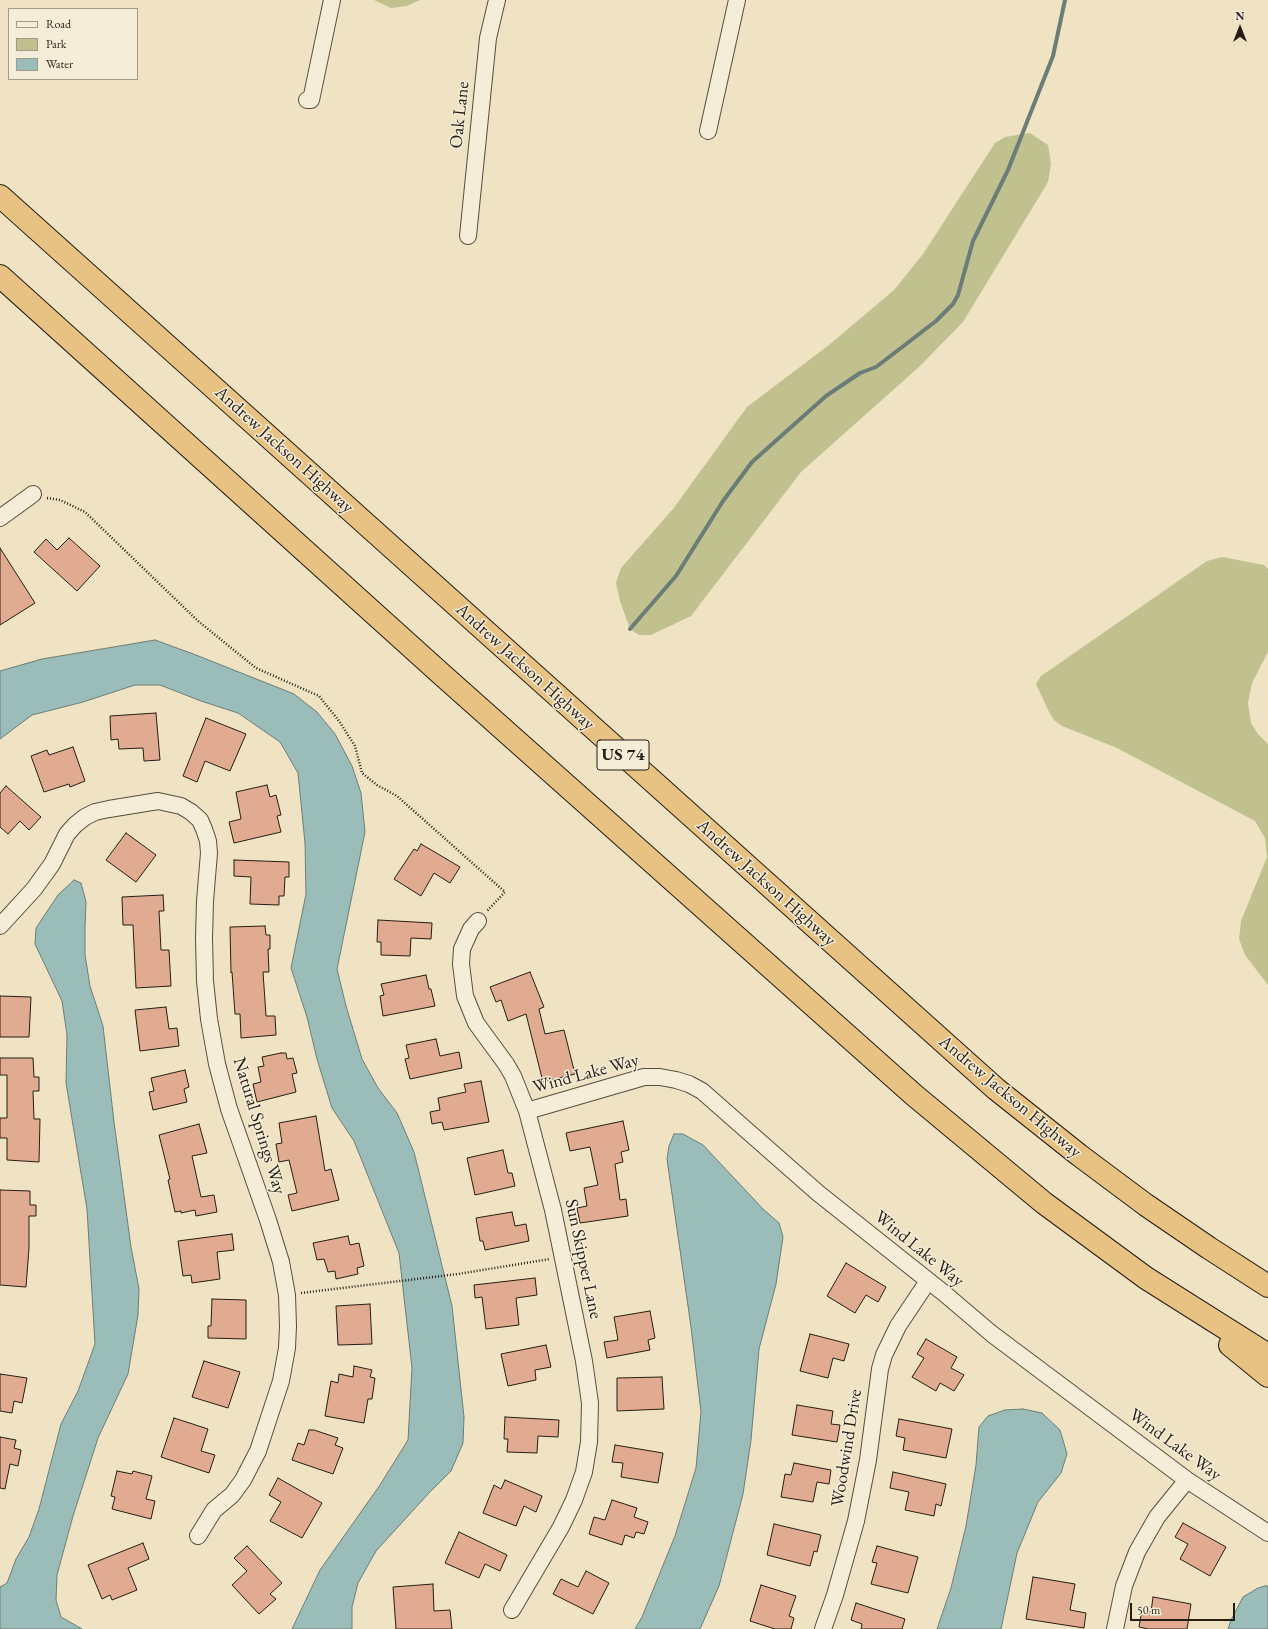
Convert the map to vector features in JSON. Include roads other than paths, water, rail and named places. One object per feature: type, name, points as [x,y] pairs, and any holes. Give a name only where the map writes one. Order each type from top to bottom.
[{"type":"highway","name":"Andrew Jackson Highway","points":[[0,196],[996,1089],[1079,1156],[1146,1205],[1268,1286]]},
{"type":"highway","points":[[0,276],[439,672],[914,1095],[1044,1203],[1146,1278],[1268,1376]]},
{"type":"highway","points":[[1146,1278],[1268,1355]]},
{"type":"street","points":[[307,100],[311,100],[332,0]]},
{"type":"street","name":"Oak Lane","points":[[468,236],[488,38],[497,0]]},
{"type":"street","points":[[708,131],[736,0]]},
{"type":"street","points":[[0,518],[33,494]]},
{"type":"street","name":"Natural Springs Way","points":[[0,926],[34,889],[52,864],[67,834],[85,817],[95,812],[158,801],[181,806],[200,820],[208,840],[209,853],[205,907],[204,958],[209,1020],[222,1088],[281,1262],[287,1295],[288,1326],[284,1364],[276,1398],[263,1437],[243,1480],[232,1494],[214,1510],[198,1536]]},
{"type":"street","name":"Sun Skipper Lane","points":[[478,921],[471,929],[462,949],[461,964],[465,996],[476,1022],[513,1076],[527,1111],[553,1210],[590,1403],[589,1442],[584,1472],[568,1513],[512,1610]]},
{"type":"street","name":"Wind Lake Way","points":[[527,1111],[644,1077],[660,1077],[690,1084],[702,1090],[818,1193],[992,1334],[1187,1480],[1268,1533]]},
{"type":"street","name":"Woodwind Drive","points":[[822,1629],[835,1595],[856,1521],[868,1460],[880,1369],[884,1355],[898,1326],[928,1281]]},
{"type":"street","points":[[1115,1629],[1124,1586],[1137,1552],[1157,1517],[1187,1480]]},
{"type":"water","points":[[155,640],[294,694],[317,712],[335,734],[352,766],[361,793],[365,832],[337,969],[346,1006],[362,1059],[378,1088],[397,1113],[414,1152],[452,1306],[464,1417],[463,1443],[451,1471],[376,1551],[358,1583],[352,1607],[352,1629],[292,1629],[320,1570],[380,1485],[408,1440],[412,1368],[399,1253],[354,1141],[332,1108],[317,1059],[307,1017],[291,968],[306,894],[305,843],[298,773],[280,742],[238,713],[201,701],[160,685],[135,685],[83,702],[32,715],[0,739],[0,671],[42,659]]},
{"type":"water","points":[[74,880],[81,883],[86,902],[85,955],[90,986],[103,1026],[131,1247],[139,1289],[138,1315],[128,1374],[98,1438],[73,1516],[57,1575],[56,1600],[61,1617],[82,1629],[0,1629],[0,1587],[7,1583],[16,1559],[29,1537],[39,1509],[61,1424],[78,1391],[95,1344],[87,1209],[66,1083],[67,1035],[62,1001],[35,944],[36,928],[58,895]]},
{"type":"water","points":[[674,1134],[683,1134],[703,1145],[763,1209],[779,1223],[783,1237],[776,1284],[759,1349],[751,1440],[743,1494],[719,1586],[700,1629],[635,1629],[642,1617],[675,1536],[696,1468],[701,1412],[691,1327],[667,1159],[669,1146]]},
{"type":"water","points":[[1023,1409],[1042,1413],[1060,1430],[1067,1454],[1061,1473],[1038,1502],[1017,1553],[1001,1629],[937,1629],[951,1588],[966,1526],[976,1465],[979,1427],[988,1416],[1005,1410]]},
{"type":"water","points":[[1268,1586],[1268,1629],[1228,1629],[1243,1597],[1258,1588]]},
{"type":"waterway","points":[[630,629],[676,576],[723,501],[752,462],[826,396],[860,373],[876,367],[936,321],[953,304],[958,295],[973,241],[1008,170],[1053,56],[1065,0]]}]
